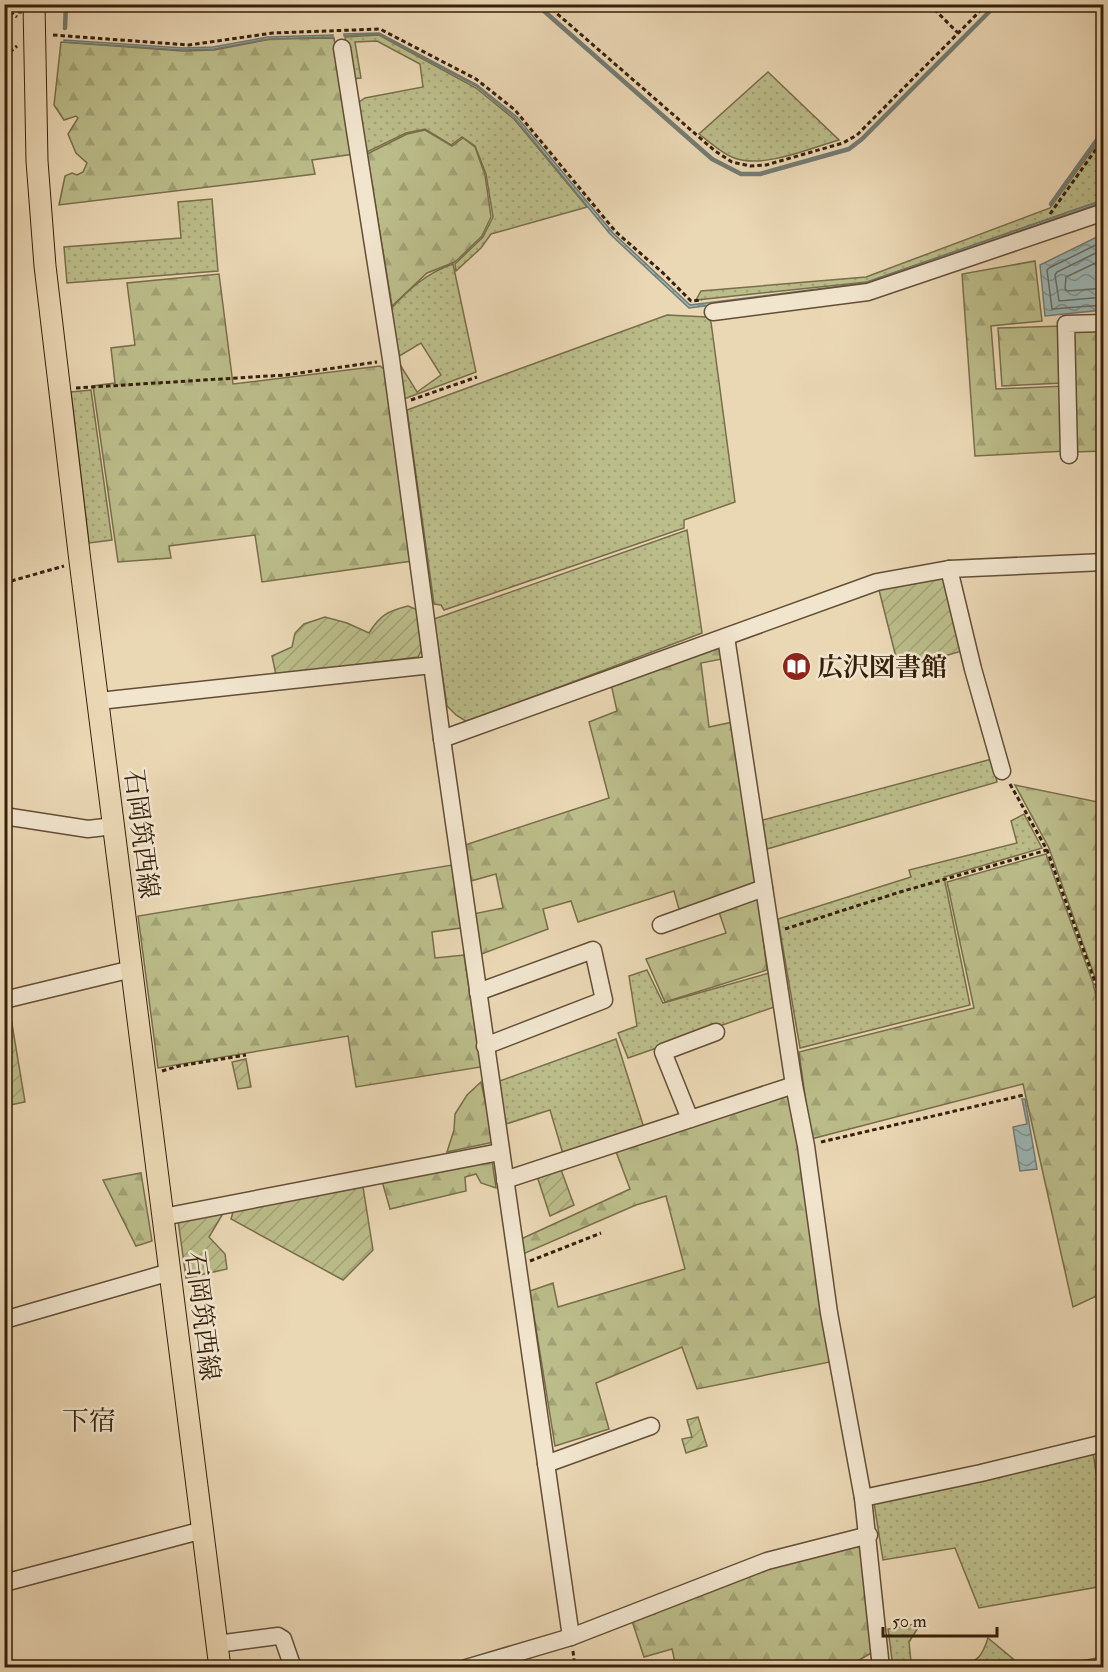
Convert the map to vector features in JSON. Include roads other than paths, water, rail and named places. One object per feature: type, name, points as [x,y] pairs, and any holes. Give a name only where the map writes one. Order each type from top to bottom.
[{"type":"main road","name":"石岡筑西線","points":[[34,4],[37,161],[45,266],[80,561],[220,1668]]},
{"type":"street","points":[[342,48],[391,360],[485,1047],[571,1637]]},
{"type":"street","points":[[708,306],[868,292],[1104,212]]},
{"type":"street","points":[[1069,455],[1066,324],[1104,323]]},
{"type":"street","points":[[442,739],[877,582],[949,569],[1104,562]]},
{"type":"street","points":[[949,569],[1002,771]]},
{"type":"street","points":[[726,637],[794,1085],[806,1146],[829,1313],[869,1535],[881,1668]]},
{"type":"street","points":[[99,701],[432,665]]},
{"type":"street","points":[[4,816],[88,829],[114,826]]},
{"type":"street","points":[[661,925],[764,888]]},
{"type":"street","points":[[478,992],[593,950],[604,1000],[485,1047]]},
{"type":"street","points":[[4,1000],[132,969]]},
{"type":"street","points":[[690,1119],[663,1052],[716,1032]]},
{"type":"street","points":[[505,1180],[794,1085]]},
{"type":"street","points":[[163,1217],[500,1152]]},
{"type":"street","points":[[4,1320],[170,1272]]},
{"type":"street","points":[[546,1464],[651,1426]]},
{"type":"street","points":[[863,1498],[981,1473],[1104,1443]]},
{"type":"street","points":[[4,1583],[203,1530]]},
{"type":"street","points":[[466,1668],[571,1637],[767,1561],[869,1535]]},
{"type":"street","points":[[218,1644],[278,1636],[283,1639],[293,1668]]},
{"type":"water","points":[[379,33],[477,85],[517,117],[613,233],[690,305],[865,283],[1103,200],[1103,202],[866,285],[689,308],[610,234],[514,117],[476,86],[378,34],[344,36],[344,34]]},
{"type":"water","points":[[333,35],[333,37],[269,39],[214,49],[182,50],[64,42],[64,40],[183,48],[213,47],[268,37]]},
{"type":"water","points":[[1103,234],[1103,310],[1045,316],[1040,265]]},
{"type":"water","points":[[1022,1099],[1025,1099],[1037,1169],[1020,1171],[1013,1127],[1027,1124]]},
{"type":"waterway","points":[[20,4],[20,12]]},
{"type":"waterway","points":[[65,28],[66,4]]},
{"type":"waterway","points":[[536,4],[712,159],[741,174],[760,174],[849,149],[862,139],[997,4]]},
{"type":"waterway","points":[[1051,204],[1104,130]]},
{"type":"place","name":"広沢図書館","points":[[796,667]]},
{"type":"district","name":"下宿","points":[[89,1421]]}]
